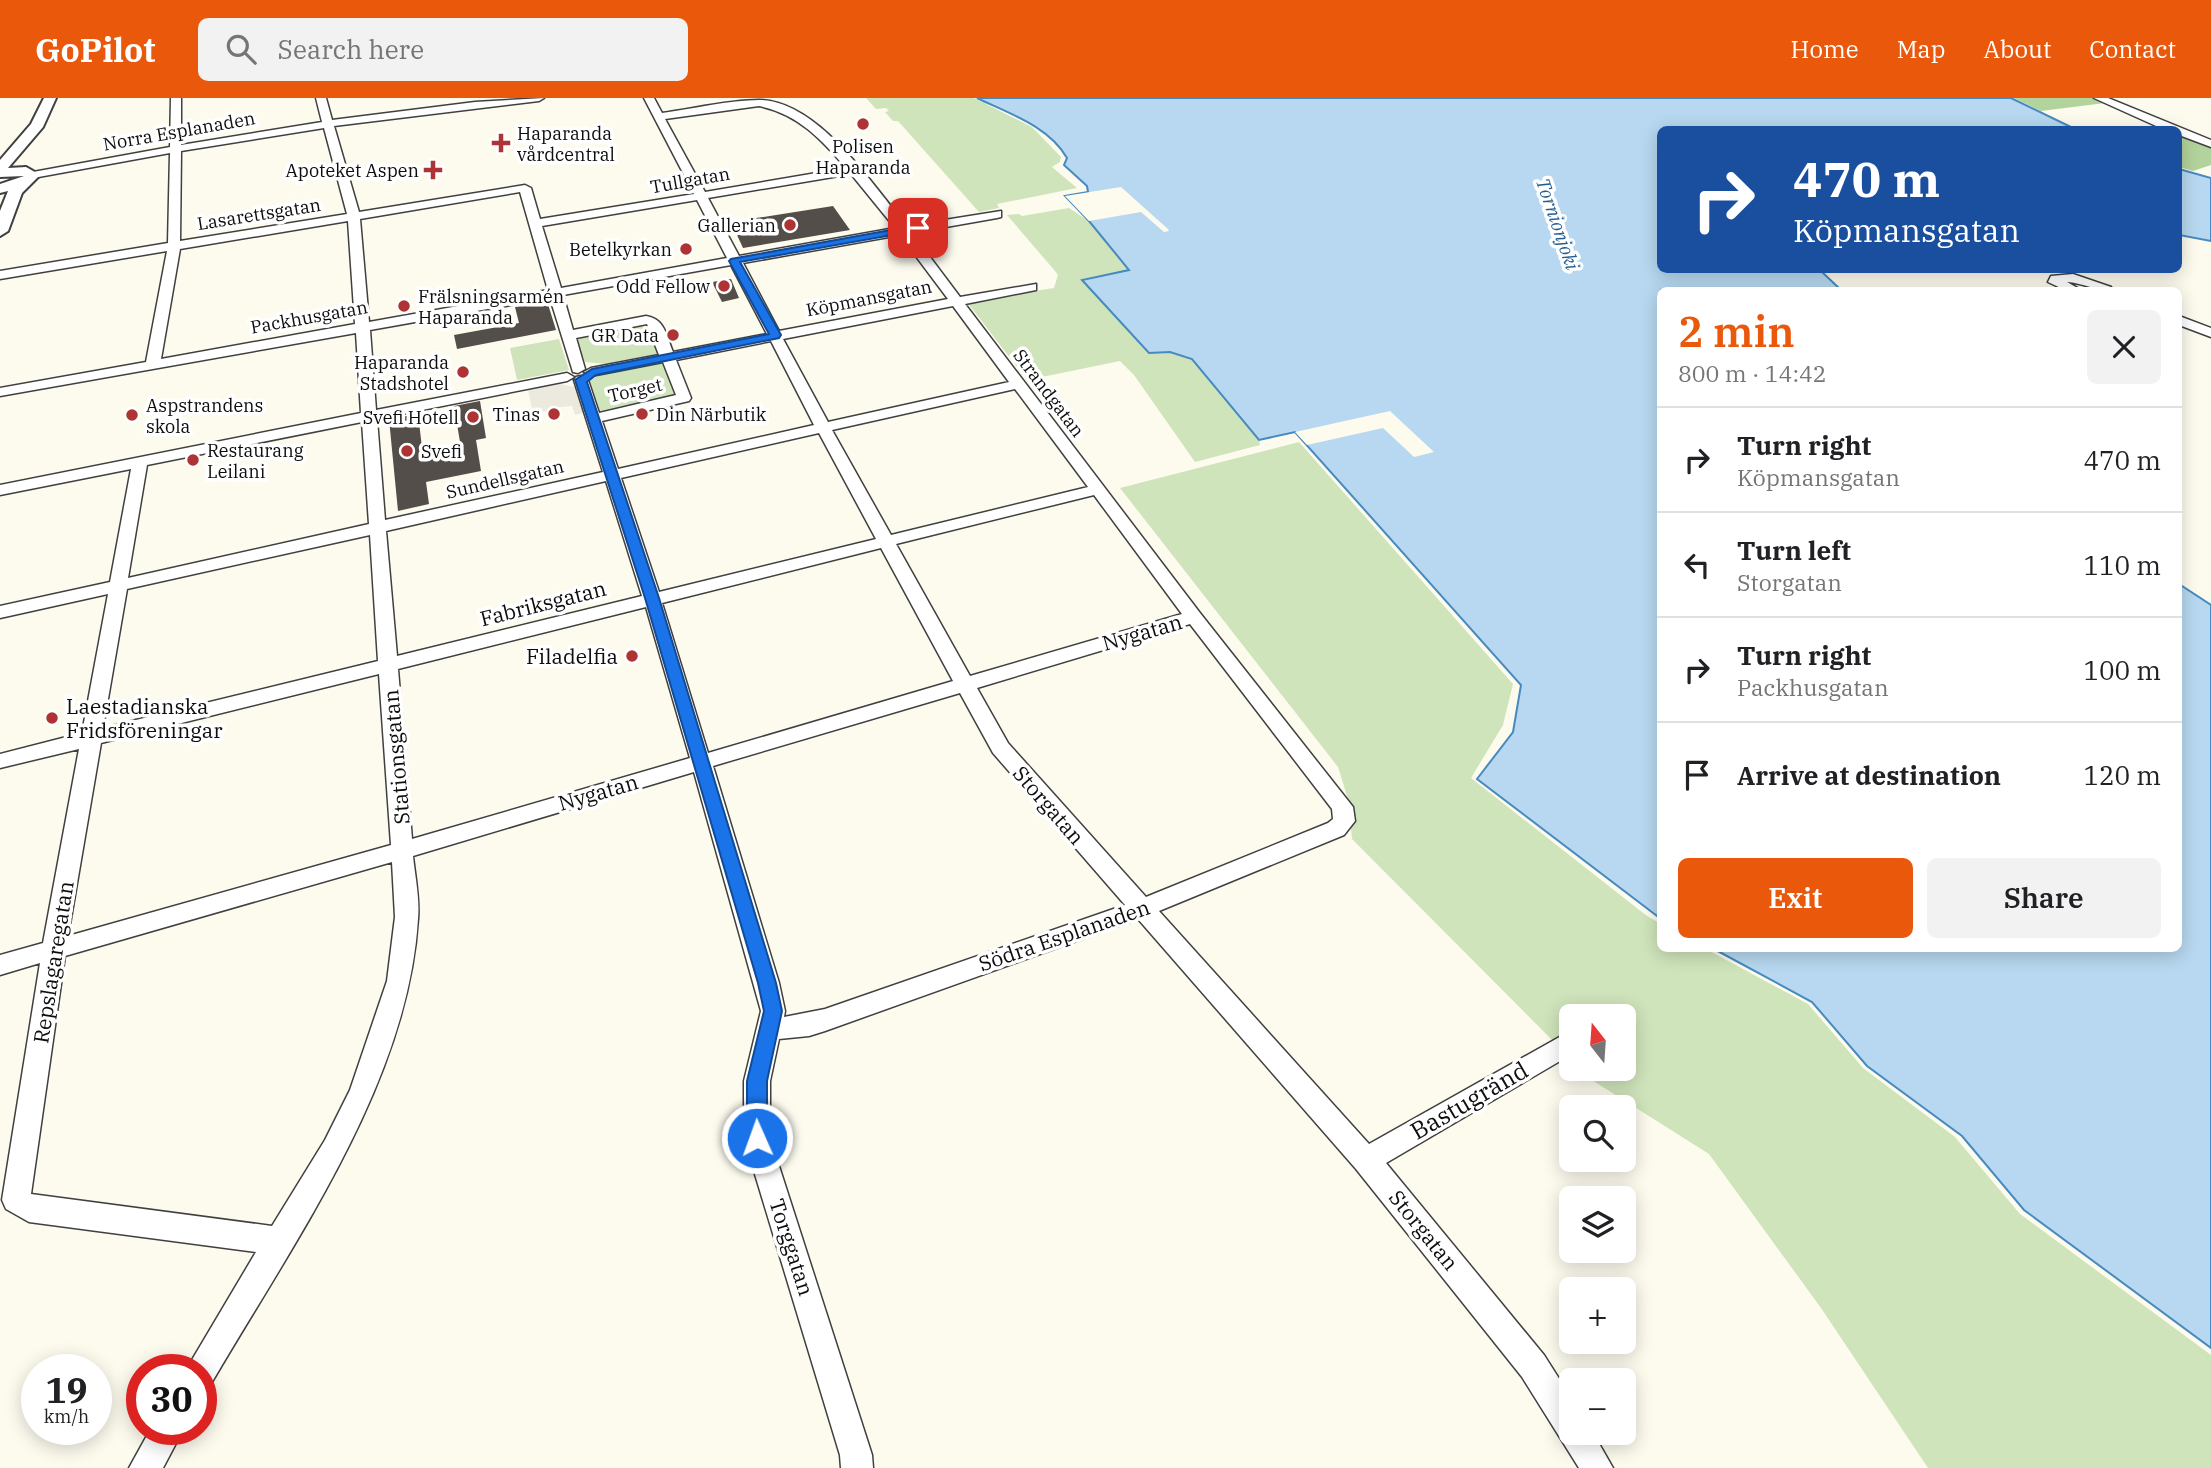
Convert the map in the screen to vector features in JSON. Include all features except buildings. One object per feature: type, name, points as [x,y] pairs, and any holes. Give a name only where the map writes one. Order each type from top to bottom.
[{"type":"street","points":[[29,176],[0,171],[41,121],[50,98]]},
{"type":"street","points":[[153,365],[174,245],[176,98]]},
{"type":"street","name":"Stationsgatan","points":[[211,1354],[334,1149],[362,1093],[400,981],[407,916],[355,216],[321,98]]},
{"type":"street","name":"Norra Esplanaden","points":[[29,176],[330,124],[539,98]]},
{"type":"street","points":[[2104,100],[2132,100]]},
{"type":"street","points":[[2104,100],[2167,126]]},
{"type":"street","name":"Strandgatan","points":[[654,107],[767,104],[813,125],[903,230],[1342,807],[1343,816]]},
{"type":"street","name":"Storgatan","points":[[654,107],[823,427],[1000,748],[1366,1160],[1533,1366],[1559,1407]]},
{"type":"street","points":[[29,176],[25,166],[43,131],[41,121]]},
{"type":"street","points":[[2182,132],[2211,144]]},
{"type":"street","name":"Tullgatan","points":[[535,224],[851,171]]},
{"type":"street","points":[[0,188],[29,176]]},
{"type":"street","points":[[0,231],[15,191],[29,176]]},
{"type":"street","name":"Lasarettsgatan","points":[[0,275],[525,188]]},
{"type":"street","name":"Torggatan","points":[[525,188],[593,419],[652,598],[767,983],[773,1011],[757,1081],[757,1138],[827,1354],[856,1455],[857,1468]]},
{"type":"street","name":"Packhusgatan","points":[[0,392],[997,214]]},
{"type":"street","points":[[2067,287],[2054,282],[2056,279],[2073,278],[2098,287]]},
{"type":"street","name":"Köpmansgatan","points":[[0,491],[775,335],[1031,287]]},
{"type":"street","name":"Torget","points":[[568,335],[646,320],[653,321],[684,398],[593,419]]},
{"type":"street","points":[[2182,321],[2211,333]]},
{"type":"street","name":"Sundellsgatan","points":[[0,612],[1018,384]]},
{"type":"street","name":"Repslagaregatan","points":[[140,462],[54,950],[16,1200],[18,1204],[29,1209],[278,1241]]},
{"type":"street","name":"Fabriksgatan","points":[[0,761],[1098,489]]},
{"type":"street","name":"Nygatan","points":[[0,965],[404,850],[1195,617]]},
{"type":"street","name":"Södra Esplanaden","points":[[771,1029],[809,1025],[825,1020],[1142,908],[1336,829],[1344,821],[1343,816]]},
{"type":"street","name":"Bastugränd","points":[[1366,1160],[1559,1049]]},
{"type":"street","points":[[145,1468],[158,1445]]},
{"type":"street","points":[[1583,1445],[1597,1468]]},
{"type":"green space","points":[[866,98],[974,98],[1032,127],[1061,157],[1060,162],[1052,167],[1077,188],[997,204],[999,208],[979,212],[898,121],[893,121],[885,112],[889,111],[886,108],[876,109]]},
{"type":"green space","points":[[2014,98],[2094,98],[2105,103],[2041,111]]},
{"type":"green space","points":[[2182,135],[2211,146],[2211,165],[2193,171],[2182,168]]},
{"type":"green space","points":[[1069,208],[1089,221],[1130,270],[1083,281],[1149,353],[1170,352],[1192,359],[1259,440],[1260,445],[1195,462],[1134,375],[1120,361],[1027,380],[967,302],[1054,288],[1058,275],[1007,215],[1022,216]]},
{"type":"green space","points":[[647,323],[661,353],[606,364],[585,362],[576,340],[584,334]]},
{"type":"green space","points":[[559,339],[569,370],[517,380],[510,348]]},
{"type":"green space","points":[[663,362],[676,395],[599,411],[590,381],[604,372]]},
{"type":"green space","points":[[1299,442],[1513,684],[1503,725],[1471,778],[1657,922],[1657,952],[1712,952],[1808,1004],[1863,1068],[1955,1137],[2020,1214],[2211,1355],[2211,1468],[1928,1468],[1821,1308],[1709,1154],[1636,1108],[1636,1095],[1616,1095],[1595,1082],[1636,1082],[1636,1004],[1559,1004],[1559,1047],[1352,839],[1348,799],[1338,767],[1120,488]]},
{"type":"shaded area","points":[[555,383],[575,387],[583,413],[575,415],[572,406],[550,408],[533,414],[528,389]]},
{"type":"water","name":"Tornionjoki","points":[[977,98],[2011,98],[2069,126],[1657,126],[1657,273],[1823,273],[1838,287],[1657,287],[1657,916],[1477,779],[1513,732],[1521,685],[1295,432],[1259,440],[1192,359],[1170,352],[1149,353],[1082,280],[1129,270],[1065,196],[1088,192],[1087,186],[1064,165],[1067,158],[1050,137],[1027,122]]},
{"type":"water","points":[[2182,170],[2211,178],[2211,241],[2182,236]]},
{"type":"water","points":[[2182,586],[2211,605],[2211,1348],[2024,1210],[1962,1136],[1867,1066],[1812,1002],[1720,952],[2182,952]]},
{"type":"pier","points":[[1121,187],[1169,231],[1164,232],[1141,212],[1089,221],[1065,196]]},
{"type":"pier","points":[[1390,411],[1434,452],[1414,457],[1383,428],[1307,445],[1295,432]]},
{"type":"place","name":"Polisen Haparanda","points":[[863,124]]},
{"type":"place","name":"Haparanda vårdcentral","points":[[501,143]]},
{"type":"place","name":"Apoteket Aspen","points":[[433,170]]},
{"type":"place","name":"Gallerian","points":[[790,225]]},
{"type":"place","name":"Betelkyrkan","points":[[686,249]]},
{"type":"place","name":"Odd Fellow","points":[[724,286]]},
{"type":"place","name":"Frälsningsarmén Haparanda","points":[[404,306]]},
{"type":"place","name":"GR Data","points":[[673,335]]},
{"type":"place","name":"Haparanda Stadshotel","points":[[463,372]]},
{"type":"place","name":"Tinas","points":[[554,414]]},
{"type":"place","name":"Din Närbutik","points":[[642,414]]},
{"type":"place","name":"Aspstrandens skola","points":[[132,415]]},
{"type":"place","name":"Svefi Hotell","points":[[473,417]]},
{"type":"place","name":"Svefi","points":[[407,451]]},
{"type":"place","name":"Restaurang Leilani","points":[[193,460]]},
{"type":"place","name":"Filadelfia","points":[[632,656]]},
{"type":"place","name":"Laestadianska Fridsföreningar","points":[[52,718]]},
{"type":"route","points":[[757,1138],[755,1094],[773,1011],[767,983],[652,598],[581,380],[592,372],[775,335],[734,261],[918,228]]}]
